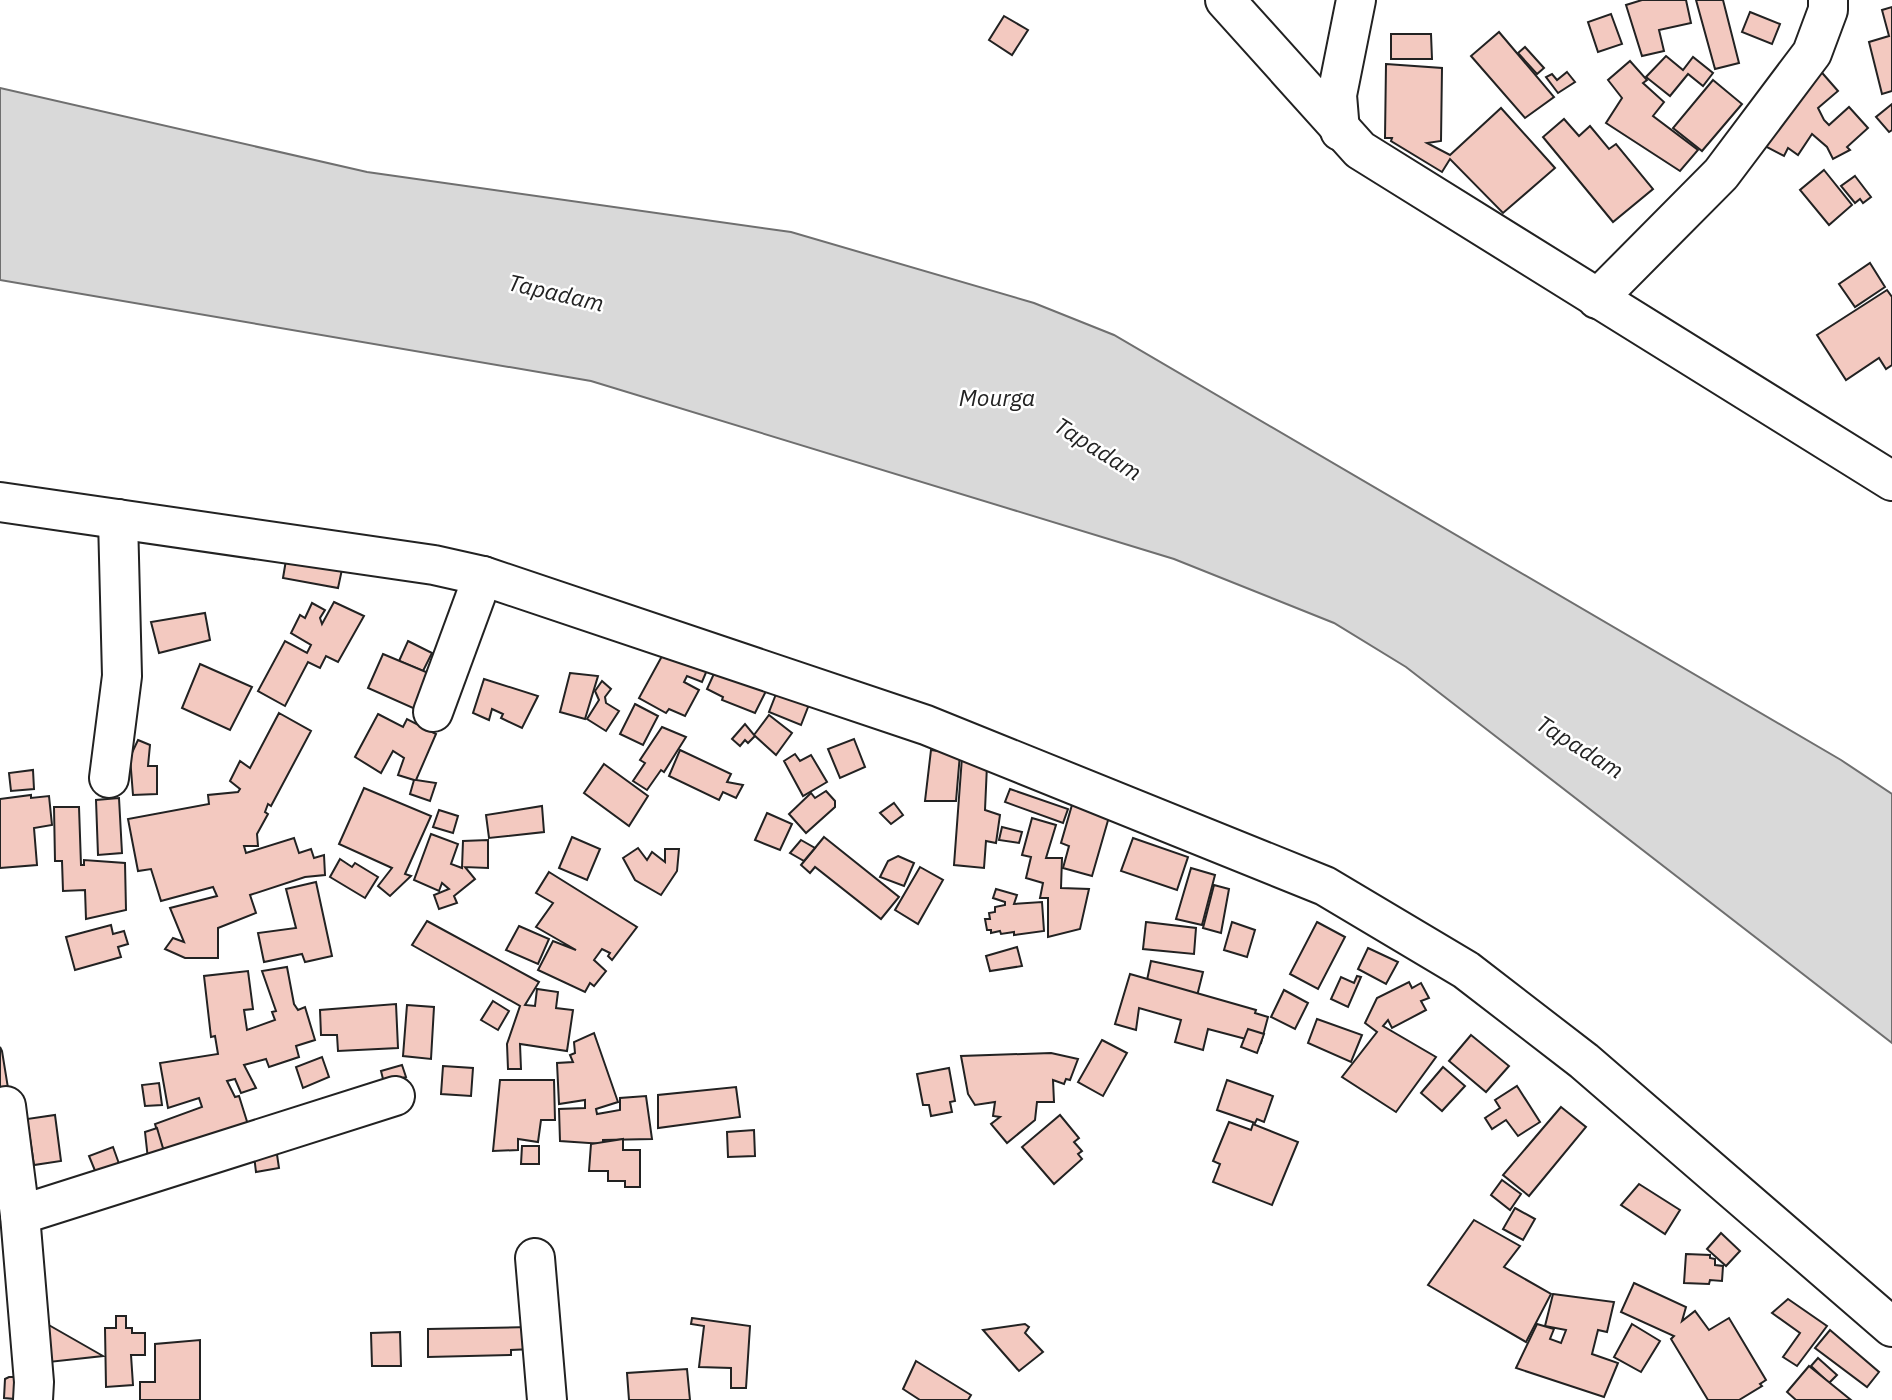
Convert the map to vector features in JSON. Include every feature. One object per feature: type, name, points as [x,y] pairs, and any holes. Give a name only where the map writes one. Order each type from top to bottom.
[{"type":"street","points":[[1225,0],[1339,131],[1360,150],[1892,481]]},
{"type":"street","points":[[1339,131],[1337,95],[1356,0]]},
{"type":"street","points":[[1597,299],[1721,174],[1812,52],[1828,10],[1828,0]]},
{"type":"street","points":[[0,502],[434,565],[483,576],[926,725],[1325,886],[1466,970],[1584,1061],[1892,1328]]},
{"type":"street","points":[[109,778],[122,676],[118,519]]},
{"type":"street","points":[[433,712],[483,576]]},
{"type":"street","points":[[20,1215],[395,1096]]},
{"type":"street","points":[[6,1106],[20,1215],[34,1382],[33,1400]]},
{"type":"street","points":[[536,1258],[547,1400]]},
{"type":"water","name":"Mourga","points":[[0,88],[367,172],[791,232],[1034,303],[1114,335],[1841,760],[1892,794],[1892,1043],[1406,667],[1334,623],[1174,559],[591,381],[0,280]]},
{"type":"building","points":[[1642,0],[1686,0],[1691,23],[1659,30],[1664,51],[1642,56],[1626,5]]},
{"type":"building","points":[[1696,0],[1723,0],[1739,63],[1715,69]]},
{"type":"building","points":[[1892,7],[1892,91],[1882,94],[1869,42],[1889,36],[1882,10]]},
{"type":"building","points":[[1750,12],[1780,24],[1772,44],[1742,32]]},
{"type":"building","points":[[1611,14],[1622,44],[1598,52],[1588,22]]},
{"type":"building","points":[[1004,16],[1028,30],[1012,55],[989,40]]},
{"type":"building","points":[[1499,32],[1554,97],[1525,118],[1471,56]]},
{"type":"building","points":[[1391,34],[1431,34],[1432,59],[1391,59]]},
{"type":"building","points":[[1525,47],[1544,68],[1537,74],[1518,53]]},
{"type":"building","points":[[1666,56],[1683,70],[1693,57],[1713,73],[1703,86],[1688,74],[1670,96],[1646,77]]},
{"type":"building","points":[[1630,61],[1647,80],[1643,83],[1664,102],[1653,116],[1698,150],[1680,171],[1606,123],[1622,98],[1608,80]]},
{"type":"building","points":[[1386,64],[1442,68],[1441,141],[1427,143],[1450,155],[1501,108],[1555,168],[1503,213],[1450,159],[1442,172],[1391,141],[1392,138],[1385,138]]},
{"type":"building","points":[[1817,67],[1838,91],[1818,108],[1824,120],[1829,125],[1849,107],[1868,128],[1847,147],[1850,150],[1833,159],[1827,147],[1812,134],[1798,155],[1788,148],[1784,156],[1759,143]]},
{"type":"building","points":[[1567,72],[1575,82],[1558,93],[1546,77],[1552,74],[1557,80]]},
{"type":"building","points":[[1713,80],[1742,104],[1702,151],[1673,128]]},
{"type":"building","points":[[1892,104],[1892,130],[1889,132],[1876,117]]},
{"type":"building","points":[[1564,119],[1579,136],[1590,126],[1609,149],[1616,144],[1653,189],[1613,222],[1543,137]]},
{"type":"building","points":[[1824,170],[1852,205],[1829,225],[1800,190]]},
{"type":"building","points":[[1855,176],[1871,197],[1863,203],[1860,199],[1855,203],[1841,186]]},
{"type":"building","points":[[1870,263],[1885,287],[1855,307],[1839,284]]},
{"type":"building","points":[[1887,290],[1892,297],[1892,365],[1886,369],[1879,358],[1846,380],[1817,335]]},
{"type":"building","points":[[288,548],[344,560],[338,588],[283,578]]},
{"type":"building","points":[[334,602],[364,616],[338,662],[326,656],[320,668],[308,662],[285,706],[258,691],[285,641],[307,653],[311,645],[291,633],[300,615],[305,618],[312,603],[325,610],[320,618],[322,624]]},
{"type":"building","points":[[205,613],[210,640],[159,653],[151,622]]},
{"type":"building","points":[[408,641],[432,653],[423,671],[399,661]]},
{"type":"building","points":[[667,647],[710,663],[702,682],[687,676],[684,682],[699,690],[685,716],[669,709],[666,713],[639,698]]},
{"type":"building","points":[[383,654],[438,677],[422,712],[368,688]]},
{"type":"building","points":[[200,664],[252,687],[230,730],[182,708]]},
{"type":"building","points":[[717,667],[769,685],[755,713],[722,700],[723,697],[707,689]]},
{"type":"building","points":[[570,673],[598,676],[585,719],[560,712]]},
{"type":"building","points":[[484,679],[538,696],[522,728],[501,718],[503,714],[492,709],[489,720],[473,713]]},
{"type":"building","points":[[602,681],[611,689],[605,697],[606,703],[619,711],[606,731],[587,719],[599,700],[595,691]]},
{"type":"building","points":[[778,689],[810,702],[801,725],[769,712]]},
{"type":"building","points":[[635,704],[658,716],[643,745],[620,734]]},
{"type":"building","points":[[279,713],[311,731],[271,806],[268,804],[265,812],[268,814],[257,834],[258,846],[244,846],[246,853],[294,838],[299,853],[311,849],[314,858],[324,855],[325,875],[305,877],[250,895],[256,913],[218,928],[218,958],[185,958],[165,949],[173,938],[184,942],[170,908],[217,896],[213,887],[161,901],[151,869],[138,871],[128,819],[209,804],[208,795],[238,792],[240,789],[230,781],[240,761],[250,768]]},
{"type":"building","points":[[378,714],[403,727],[407,719],[436,734],[416,780],[436,783],[430,801],[410,794],[414,780],[398,775],[404,758],[393,751],[381,773],[355,757]]},
{"type":"building","points":[[769,715],[792,733],[776,755],[755,736],[748,743],[745,740],[740,746],[732,739],[745,724],[754,735]]},
{"type":"building","points":[[662,727],[686,737],[664,772],[661,770],[647,790],[633,781],[645,763],[640,760]]},
{"type":"building","points":[[854,739],[865,767],[840,778],[828,749]]},
{"type":"building","points":[[138,740],[150,745],[148,766],[157,766],[157,794],[133,795],[130,757]]},
{"type":"building","points":[[680,750],[731,774],[727,782],[743,785],[736,798],[723,792],[719,800],[669,776]]},
{"type":"building","points":[[931,750],[960,754],[956,801],[925,801]]},
{"type":"building","points":[[795,754],[800,761],[811,755],[827,782],[803,796],[784,761]]},
{"type":"building","points":[[962,757],[987,765],[985,810],[1000,815],[996,843],[986,841],[984,868],[954,865]]},
{"type":"building","points":[[604,764],[648,796],[629,826],[584,793]]},
{"type":"building","points":[[33,770],[34,789],[11,791],[9,773]]},
{"type":"building","points":[[364,788],[431,816],[405,874],[411,876],[390,896],[378,886],[392,868],[339,844]]},
{"type":"building","points":[[1010,789],[1068,809],[1063,823],[1005,802]]},
{"type":"building","points":[[826,791],[835,801],[835,807],[806,833],[789,814],[811,793],[815,798]]},
{"type":"building","points":[[31,795],[31,798],[49,796],[52,825],[34,828],[37,865],[0,868],[0,799]]},
{"type":"building","points":[[119,798],[122,853],[98,855],[96,800]]},
{"type":"building","points":[[1074,798],[1111,810],[1092,876],[1063,868],[1069,846],[1061,843]]},
{"type":"building","points":[[894,803],[903,815],[891,824],[880,813]]},
{"type":"building","points":[[542,806],[544,832],[489,838],[486,815]]},
{"type":"building","points":[[54,807],[79,807],[81,865],[84,865],[84,860],[125,863],[126,910],[86,919],[85,890],[63,891],[62,861],[55,861]]},
{"type":"building","points":[[439,810],[458,816],[453,833],[433,827]]},
{"type":"building","points":[[767,813],[792,824],[780,850],[755,840]]},
{"type":"building","points":[[1032,818],[1056,825],[1046,858],[1062,858],[1061,888],[1089,889],[1080,929],[1048,937],[1048,898],[1040,898],[1043,883],[1026,878],[1031,857],[1022,855]]},
{"type":"building","points":[[1002,827],[1022,832],[1019,843],[999,840]]},
{"type":"building","points":[[431,834],[458,844],[451,864],[462,868],[463,841],[488,840],[488,868],[465,867],[475,879],[454,896],[457,903],[439,909],[434,895],[449,889],[442,883],[439,891],[414,880]]},
{"type":"building","points":[[572,837],[600,849],[587,880],[559,868]]},
{"type":"building","points":[[824,837],[899,897],[881,919],[815,867],[810,873],[801,865]]},
{"type":"building","points":[[1133,838],[1188,857],[1177,890],[1121,871]]},
{"type":"building","points":[[801,840],[815,848],[804,861],[790,853]]},
{"type":"building","points":[[638,848],[647,860],[652,852],[665,862],[665,849],[679,849],[677,871],[661,895],[635,880],[623,858]]},
{"type":"building","points":[[898,856],[914,863],[904,886],[880,877],[888,861]]},
{"type":"building","points":[[340,859],[352,867],[355,863],[378,877],[365,898],[330,877]]},
{"type":"building","points":[[920,867],[943,880],[918,924],[895,910]]},
{"type":"building","points":[[1191,868],[1215,875],[1202,925],[1176,919]]},
{"type":"building","points":[[549,872],[637,927],[612,960],[608,956],[610,953],[602,949],[594,960],[606,971],[594,986],[590,983],[585,992],[538,970],[553,941],[576,950],[536,927],[553,903],[536,893]]},
{"type":"building","points":[[316,882],[332,956],[305,962],[302,954],[264,962],[258,933],[296,928],[286,889]]},
{"type":"building","points":[[1214,885],[1229,889],[1221,933],[1203,928]]},
{"type":"building","points":[[996,889],[1017,895],[1014,904],[1042,902],[1044,931],[1014,935],[1014,932],[1001,934],[1000,931],[991,933],[991,930],[987,930],[985,919],[990,919],[989,913],[995,912],[995,907],[1005,905],[1005,902],[993,898]]},
{"type":"building","points":[[427,921],[539,982],[525,1005],[535,1006],[537,989],[558,992],[556,1008],[573,1010],[567,1051],[520,1044],[521,1069],[508,1069],[507,1044],[520,1006],[412,945]]},
{"type":"building","points":[[1146,922],[1196,928],[1194,954],[1143,949]]},
{"type":"building","points":[[1232,922],[1255,930],[1247,957],[1224,950]]},
{"type":"building","points":[[1317,922],[1345,937],[1318,989],[1290,974]]},
{"type":"building","points":[[111,925],[113,934],[124,931],[128,944],[118,947],[121,957],[75,970],[66,937]]},
{"type":"building","points":[[519,926],[549,939],[538,964],[506,950]]},
{"type":"building","points":[[1017,947],[1022,966],[990,971],[986,956]]},
{"type":"building","points":[[1368,948],[1398,962],[1386,984],[1358,969]]},
{"type":"building","points":[[1151,961],[1203,972],[1197,996],[1146,985]]},
{"type":"building","points":[[287,967],[294,1004],[298,1010],[305,1007],[315,1040],[296,1046],[299,1057],[269,1067],[266,1059],[244,1065],[256,1088],[241,1093],[235,1079],[227,1081],[235,1097],[239,1096],[250,1131],[165,1156],[155,1124],[202,1107],[199,1098],[168,1108],[160,1063],[218,1054],[215,1036],[211,1037],[204,976],[248,971],[253,1009],[244,1010],[247,1030],[275,1020],[272,1012],[276,1011],[262,971]]},
{"type":"building","points":[[1130,974],[1256,1010],[1255,1013],[1268,1017],[1261,1043],[1208,1029],[1203,1050],[1175,1042],[1181,1020],[1139,1008],[1136,1030],[1115,1024]]},
{"type":"building","points":[[1357,976],[1361,977],[1348,1007],[1331,999],[1341,977],[1354,983]]},
{"type":"building","points":[[1409,982],[1412,988],[1421,983],[1429,998],[1421,1001],[1426,1010],[1392,1028],[1388,1020],[1383,1026],[1436,1057],[1396,1112],[1342,1077],[1377,1032],[1365,1023],[1377,998]]},
{"type":"building","points":[[1284,990],[1308,1003],[1295,1029],[1271,1017]]},
{"type":"building","points":[[493,1001],[509,1011],[498,1030],[481,1020]]},
{"type":"building","points":[[396,1004],[398,1048],[338,1051],[337,1035],[321,1035],[320,1010]]},
{"type":"building","points":[[407,1005],[434,1007],[431,1059],[403,1056]]},
{"type":"building","points":[[1317,1019],[1362,1035],[1351,1062],[1308,1043]]},
{"type":"building","points":[[1248,1029],[1264,1034],[1257,1053],[1241,1047]]},
{"type":"building","points":[[594,1033],[618,1102],[596,1109],[597,1114],[620,1110],[620,1098],[646,1096],[652,1139],[603,1140],[603,1144],[560,1141],[559,1109],[585,1108],[585,1100],[559,1104],[557,1063],[573,1062],[570,1055],[575,1053],[574,1042]]},
{"type":"building","points":[[1471,1035],[1509,1066],[1486,1092],[1449,1061]]},
{"type":"building","points":[[1102,1040],[1127,1053],[1103,1096],[1078,1082]]},
{"type":"building","points":[[0,1047],[9,1094],[0,1095]]},
{"type":"building","points":[[1051,1053],[1078,1059],[1070,1080],[1066,1079],[1064,1084],[1053,1080],[1054,1102],[1037,1102],[1035,1120],[1007,1143],[991,1124],[1000,1117],[993,1116],[995,1102],[975,1105],[968,1094],[961,1056]]},
{"type":"building","points":[[322,1057],[329,1077],[303,1088],[296,1067]]},
{"type":"building","points":[[402,1065],[406,1077],[384,1083],[381,1071]]},
{"type":"building","points":[[443,1066],[473,1068],[471,1096],[441,1094]]},
{"type":"building","points":[[1443,1067],[1465,1086],[1442,1111],[1421,1093]]},
{"type":"building","points":[[949,1068],[955,1101],[950,1102],[952,1112],[931,1116],[929,1105],[923,1105],[917,1074]]},
{"type":"building","points":[[500,1080],[554,1080],[555,1120],[541,1120],[538,1142],[518,1139],[518,1150],[493,1151]]},
{"type":"building","points":[[1227,1080],[1273,1096],[1264,1122],[1257,1119],[1255,1123],[1217,1110]]},
{"type":"building","points":[[159,1083],[162,1105],[145,1106],[142,1085]]},
{"type":"building","points":[[1517,1086],[1540,1122],[1518,1136],[1506,1120],[1492,1129],[1485,1118],[1500,1108],[1495,1100]]},
{"type":"building","points":[[736,1087],[740,1117],[658,1128],[658,1095]]},
{"type":"building","points":[[1561,1107],[1586,1127],[1529,1196],[1503,1175]]},
{"type":"building","points":[[55,1115],[61,1161],[34,1165],[27,1119]]},
{"type":"building","points":[[1060,1115],[1079,1138],[1074,1142],[1082,1151],[1078,1154],[1082,1159],[1054,1184],[1022,1147]]},
{"type":"building","points":[[1229,1122],[1251,1130],[1253,1124],[1298,1142],[1272,1205],[1213,1182],[1220,1164],[1213,1161]]},
{"type":"building","points":[[157,1128],[165,1155],[148,1159],[145,1132]]},
{"type":"building","points":[[754,1130],[755,1156],[728,1157],[727,1132]]},
{"type":"building","points":[[623,1139],[623,1150],[640,1150],[640,1187],[625,1187],[625,1181],[608,1181],[608,1171],[589,1171],[591,1144]]},
{"type":"building","points":[[275,1141],[279,1168],[256,1172],[253,1147]]},
{"type":"building","points":[[522,1146],[539,1146],[539,1164],[521,1164]]},
{"type":"building","points":[[113,1147],[122,1172],[98,1178],[89,1156]]},
{"type":"building","points":[[1502,1180],[1521,1194],[1510,1210],[1491,1195]]},
{"type":"building","points":[[1639,1184],[1680,1210],[1665,1234],[1621,1205]]},
{"type":"building","points":[[1515,1208],[1535,1219],[1523,1240],[1503,1229]]},
{"type":"building","points":[[1474,1220],[1520,1246],[1504,1267],[1551,1294],[1526,1342],[1428,1285]]},
{"type":"building","points":[[1721,1233],[1740,1251],[1726,1266],[1707,1249]]},
{"type":"building","points":[[1686,1254],[1710,1255],[1710,1258],[1715,1259],[1715,1265],[1723,1266],[1722,1281],[1710,1280],[1709,1284],[1684,1283]]},
{"type":"building","points":[[1634,1283],[1686,1307],[1682,1321],[1695,1311],[1709,1330],[1729,1318],[1766,1380],[1760,1384],[1762,1386],[1739,1400],[1708,1400],[1671,1339],[1674,1336],[1621,1312]]},
{"type":"building","points":[[1553,1294],[1614,1302],[1607,1332],[1598,1330],[1592,1354],[1618,1363],[1604,1397],[1516,1368],[1537,1324],[1554,1329],[1550,1339],[1561,1343],[1566,1330],[1545,1326]]},
{"type":"building","points":[[1788,1299],[1827,1326],[1797,1366],[1783,1357],[1800,1333],[1772,1313]]},
{"type":"building","points":[[116,1316],[126,1316],[126,1328],[132,1328],[132,1333],[145,1333],[145,1355],[131,1355],[133,1385],[106,1387],[105,1328],[116,1328]]},
{"type":"building","points":[[692,1318],[750,1326],[746,1388],[731,1388],[731,1368],[699,1367],[704,1326],[691,1324]]},
{"type":"building","points":[[40,1320],[103,1356],[49,1362]]},
{"type":"building","points":[[1025,1324],[1029,1327],[1025,1333],[1043,1352],[1019,1371],[983,1330]]},
{"type":"building","points":[[1632,1324],[1660,1341],[1641,1372],[1614,1357]]},
{"type":"building","points":[[530,1327],[532,1349],[511,1350],[511,1355],[428,1357],[428,1329]]},
{"type":"building","points":[[1830,1330],[1879,1372],[1867,1387],[1815,1348]]},
{"type":"building","points":[[400,1332],[401,1366],[372,1366],[371,1333]]},
{"type":"building","points":[[200,1340],[200,1400],[140,1400],[140,1382],[155,1382],[155,1344]]},
{"type":"building","points":[[1818,1358],[1837,1375],[1829,1383],[1811,1366]]},
{"type":"building","points":[[916,1361],[971,1395],[968,1400],[920,1400],[903,1389]]},
{"type":"building","points":[[1809,1366],[1851,1400],[1796,1400],[1787,1392]]},
{"type":"building","points":[[687,1369],[690,1400],[629,1400],[627,1373]]},
{"type":"building","points":[[29,1377],[26,1400],[4,1398],[5,1379]]},
{"type":"water label","name":"Tapadam","points":[[556,293]]},
{"type":"water label","name":"Tapadam","points":[[1098,449]]},
{"type":"water label","name":"Tapadam","points":[[1580,747]]}]
